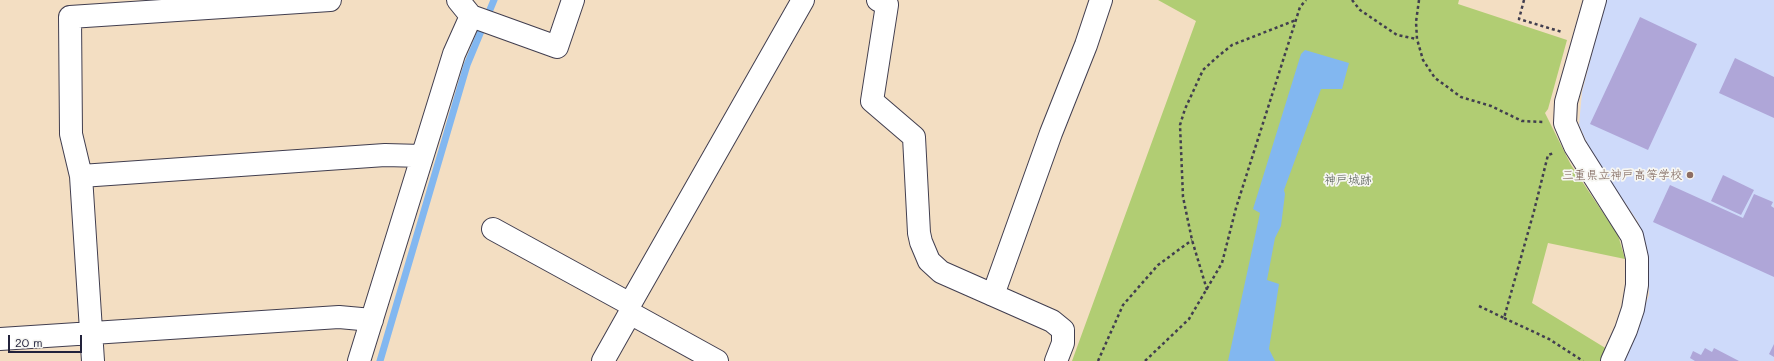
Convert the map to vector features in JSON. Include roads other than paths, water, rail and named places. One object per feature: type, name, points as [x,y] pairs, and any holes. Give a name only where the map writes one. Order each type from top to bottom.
[{"type":"street","points":[[93,361],[81,176],[71,134],[70,17],[290,1],[330,0]]},
{"type":"street","points":[[359,361],[454,54],[464,8],[498,26],[557,47],[573,0]]},
{"type":"street","points":[[603,361],[630,309],[803,0]]},
{"type":"street","points":[[993,294],[1051,133],[1086,45],[1101,0]]},
{"type":"street","points":[[1595,0],[1566,102],[1566,123],[1575,146],[1632,236],[1637,258],[1637,285],[1633,309],[1626,330],[1612,361]]},
{"type":"street","points":[[886,2],[872,101],[914,137],[921,242],[930,261],[941,272],[1052,321],[1062,330],[1063,343],[1056,361]]},
{"type":"street","points":[[81,176],[385,155],[422,156]]},
{"type":"street","points":[[493,228],[718,361]]},
{"type":"street","points":[[0,339],[339,317],[372,320]]},
{"type":"water","points":[[1305,50],[1349,63],[1342,89],[1321,89],[1284,190],[1285,194],[1281,226],[1275,238],[1267,280],[1279,284],[1269,349],[1275,361],[1228,361],[1260,213],[1253,209],[1301,54]]},
{"type":"waterway","points":[[380,361],[467,65],[494,0]]},
{"type":"place","name":"三重県立神戸高等学校","points":[[1690,175]]},
{"type":"park label","name":"神戸城跡","points":[[1348,180]]}]
